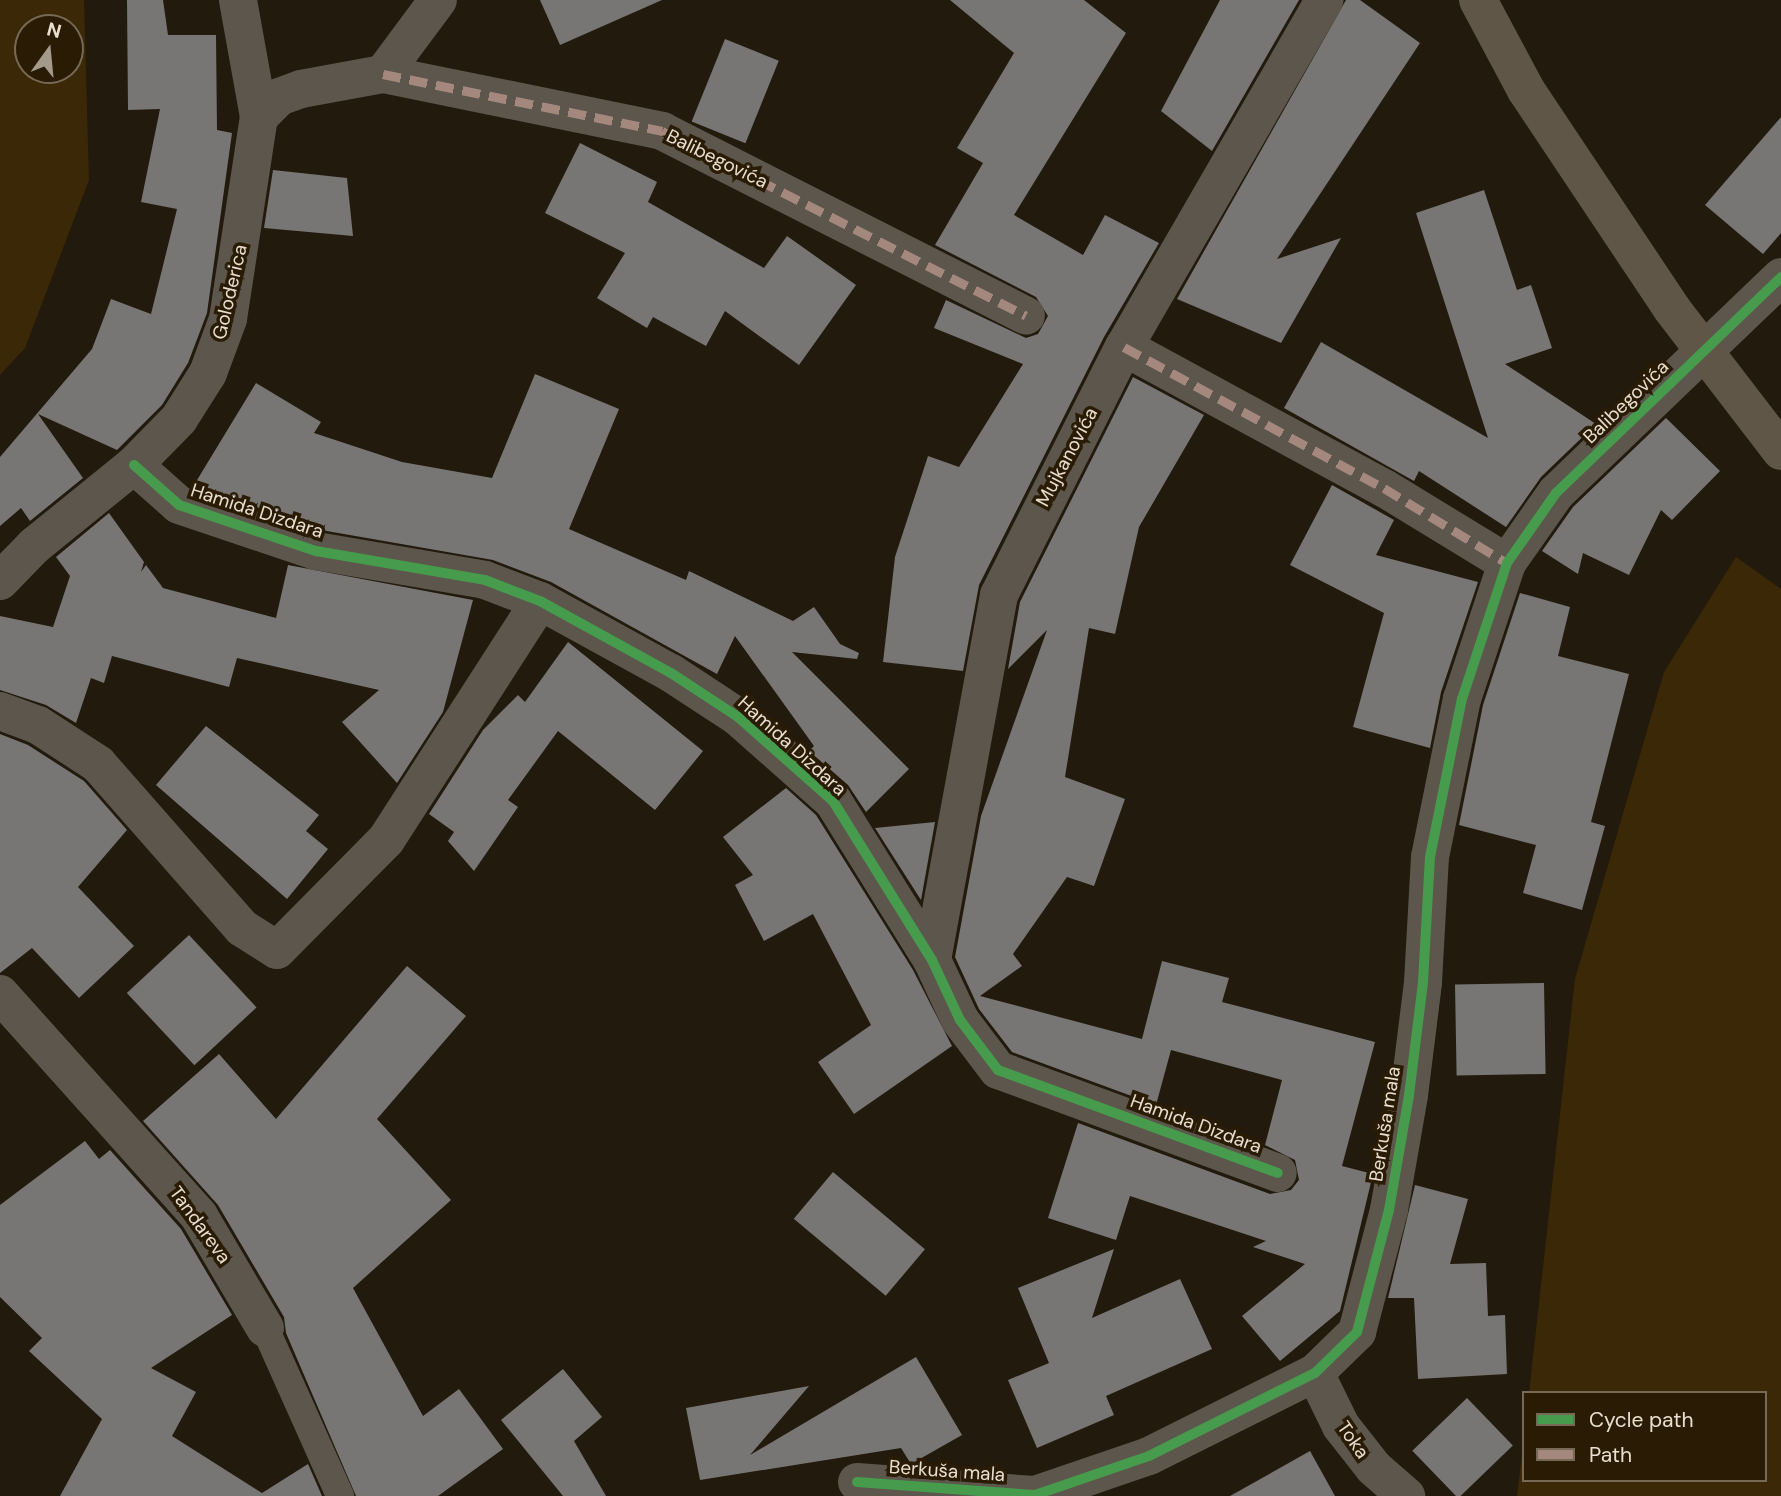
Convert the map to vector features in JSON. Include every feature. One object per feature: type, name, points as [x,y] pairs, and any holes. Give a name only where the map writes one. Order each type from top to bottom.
[{"type":"main road","points":[[1478,0],[1527,90],[1672,309],[1781,450]]},
{"type":"street","name":"Goloderica","points":[[0,581],[34,546],[134,465],[179,419],[208,373],[228,319],[259,117],[238,0]]},
{"type":"street","points":[[259,117],[279,97],[301,89],[383,74],[438,0]]},
{"type":"street","name":"Mujkanovića","points":[[932,960],[999,595],[1124,347],[1324,0]]},
{"type":"street","name":"Balibegovića","points":[[383,74],[663,131],[1026,316]]},
{"type":"street","name":"Balibegovića","points":[[1507,563],[1556,494],[1781,277]]},
{"type":"street","points":[[1124,347],[1384,488],[1507,563]]},
{"type":"street","name":"Hamida Dizdara","points":[[134,465],[179,505],[240,528],[316,551],[485,580],[540,601],[671,673],[738,717],[833,801],[932,960],[960,1020],[998,1070],[1279,1173]]},
{"type":"street","name":"Berkuša mala","points":[[857,1482],[1035,1496],[1149,1456],[1315,1373],[1357,1332],[1389,1210],[1422,995],[1430,857],[1462,699],[1507,563]]},
{"type":"street","points":[[0,711],[38,725],[98,764],[242,928],[277,950],[386,840],[540,601]]},
{"type":"street","name":"Tandareva","points":[[0,993],[199,1216],[265,1328]]},
{"type":"street","name":"Toka","points":[[1315,1373],[1342,1426],[1374,1468],[1406,1496]]},
{"type":"lane","name":"Tandareva","points":[[265,1328],[340,1496]]},
{"type":"shaded area","points":[[0,0],[84,0],[89,180],[25,348],[0,375]]},
{"type":"shaded area","points":[[1736,557],[1781,589],[1781,1496],[1517,1496],[1522,1454],[1522,1482],[1767,1482],[1767,1391],[1529,1391],[1575,979],[1664,672]]},
{"type":"building","points":[[127,0],[163,0],[168,35],[216,35],[217,130],[232,133],[207,313],[188,363],[162,405],[117,450],[38,414],[83,478],[30,521],[21,508],[0,526],[0,457],[92,349],[111,299],[151,314],[177,209],[141,202],[160,109],[128,110]]},
{"type":"building","points":[[540,0],[662,0],[560,45]]},
{"type":"building","points":[[950,0],[1084,0],[1126,33],[1014,215],[1083,255],[1105,215],[1159,243],[1104,337],[979,585],[963,671],[883,662],[895,557],[928,456],[959,467],[1023,364],[934,328],[946,300],[1026,338],[1038,334],[1048,316],[1036,297],[935,245],[983,163],[957,148],[1014,53]]},
{"type":"building","points":[[1220,0],[1299,0],[1212,151],[1161,111]]},
{"type":"building","points":[[1346,0],[1360,0],[1420,43],[1277,259],[1341,238],[1281,343],[1177,299]]},
{"type":"building","points":[[725,39],[779,61],[745,143],[692,122]]},
{"type":"building","points":[[1781,117],[1781,233],[1763,254],[1705,205]]},
{"type":"building","points":[[580,143],[657,182],[648,202],[764,268],[787,236],[856,285],[799,365],[725,311],[706,346],[653,317],[647,328],[597,298],[625,253],[545,213]]},
{"type":"building","points":[[273,170],[347,178],[353,236],[264,228]]},
{"type":"building","points":[[1484,190],[1517,290],[1531,285],[1552,348],[1505,364],[1596,424],[1541,477],[1506,527],[1419,471],[1414,481],[1284,408],[1321,342],[1488,438],[1416,213]]},
{"type":"building","points":[[535,374],[619,409],[569,529],[686,580],[689,571],[793,621],[814,607],[840,644],[859,653],[857,659],[792,652],[909,769],[866,812],[848,785],[809,751],[814,746],[735,636],[717,674],[551,582],[493,560],[321,530],[194,485],[256,383],[321,422],[314,433],[402,462],[492,478]]},
{"type":"building","points":[[1133,377],[1204,415],[1139,527],[1115,634],[1089,628],[1065,777],[1125,799],[1094,886],[1067,877],[1013,954],[1022,966],[980,996],[1142,1039],[1162,961],[1229,978],[1222,1002],[1375,1042],[1342,1166],[1373,1174],[1340,1311],[1280,1361],[1242,1316],[1305,1264],[1253,1247],[1266,1241],[1130,1196],[1116,1240],[1048,1218],[1078,1123],[1270,1194],[1291,1190],[1299,1180],[1295,1160],[1265,1145],[1282,1080],[1171,1050],[1156,1105],[1012,1052],[979,1009],[955,957],[981,816],[1047,630],[1008,669],[1020,602]]},
{"type":"building","points":[[1666,418],[1720,471],[1672,520],[1661,510],[1629,575],[1583,553],[1578,574],[1542,551],[1573,507]]},
{"type":"building","points":[[1332,485],[1394,520],[1376,555],[1478,582],[1441,692],[1430,748],[1353,727],[1384,613],[1290,565]]},
{"type":"building","points":[[109,513],[144,562],[141,572],[146,565],[163,588],[276,618],[288,565],[473,600],[443,712],[397,783],[342,722],[379,690],[237,658],[229,687],[112,656],[104,683],[91,678],[76,723],[46,705],[0,690],[0,616],[53,627],[70,576],[56,557]]},
{"type":"building","points":[[1520,593],[1570,607],[1558,656],[1629,674],[1591,822],[1605,826],[1582,910],[1523,893],[1536,845],[1459,825],[1483,705]]},
{"type":"building","points":[[568,642],[703,751],[655,810],[558,731],[508,800],[518,807],[474,871],[448,841],[454,832],[429,814],[483,730],[518,695],[525,702]]},
{"type":"building","points":[[206,726],[319,815],[306,831],[328,849],[287,899],[156,785]]},
{"type":"building","points":[[0,734],[28,745],[84,781],[127,830],[78,887],[134,946],[79,998],[32,948],[0,973]]},
{"type":"building","points":[[786,788],[816,815],[913,970],[952,1046],[854,1114],[818,1062],[871,1025],[813,914],[764,941],[735,885],[753,875],[723,837]]},
{"type":"building","points":[[935,822],[921,900],[875,828]]},
{"type":"building","points":[[189,935],[257,1007],[194,1065],[127,993]]},
{"type":"building","points":[[407,966],[466,1016],[377,1119],[451,1200],[353,1288],[423,1416],[459,1389],[503,1449],[438,1496],[356,1496],[286,1333],[284,1317],[218,1205],[143,1121],[219,1054],[276,1119]]},
{"type":"building","points":[[1544,983],[1546,1074],[1457,1076],[1455,985]]},
{"type":"building","points":[[85,1141],[99,1159],[110,1150],[181,1229],[232,1315],[151,1368],[196,1392],[172,1436],[262,1493],[308,1464],[322,1496],[60,1496],[102,1419],[29,1351],[42,1338],[0,1297],[0,1205]]},
{"type":"building","points":[[833,1172],[925,1249],[886,1296],[794,1219]]},
{"type":"building","points":[[1415,1185],[1468,1199],[1450,1264],[1486,1263],[1488,1316],[1505,1315],[1507,1374],[1418,1379],[1414,1298],[1388,1298]]},
{"type":"building","points":[[1114,1249],[1092,1318],[1180,1279],[1212,1349],[1106,1396],[1114,1415],[1037,1448],[1008,1380],[1049,1363],[1018,1288]]},
{"type":"building","points":[[916,1357],[962,1435],[911,1464],[901,1448],[700,1480],[686,1408],[809,1386],[750,1455]]},
{"type":"building","points":[[563,1369],[602,1417],[574,1441],[606,1496],[563,1496],[501,1420]]},
{"type":"building","points":[[1467,1398],[1513,1445],[1461,1496],[1456,1496],[1412,1451]]},
{"type":"building","points":[[1310,1451],[1335,1496],[1230,1496]]},
{"type":"marked path","points":[[383,74],[662,131],[1026,316]]},
{"type":"marked path","points":[[1124,347],[1384,488],[1507,563]]},
{"type":"cycle path","points":[[857,1482],[1035,1495],[1149,1456],[1315,1373],[1357,1332],[1389,1210],[1409,1095],[1423,982],[1430,857],[1462,699],[1507,563],[1556,493],[1781,277]]},
{"type":"cycle path","points":[[134,465],[179,505],[316,551],[485,580],[540,601],[671,673],[738,717],[833,801],[932,960],[960,1020],[998,1070],[1278,1173]]}]
